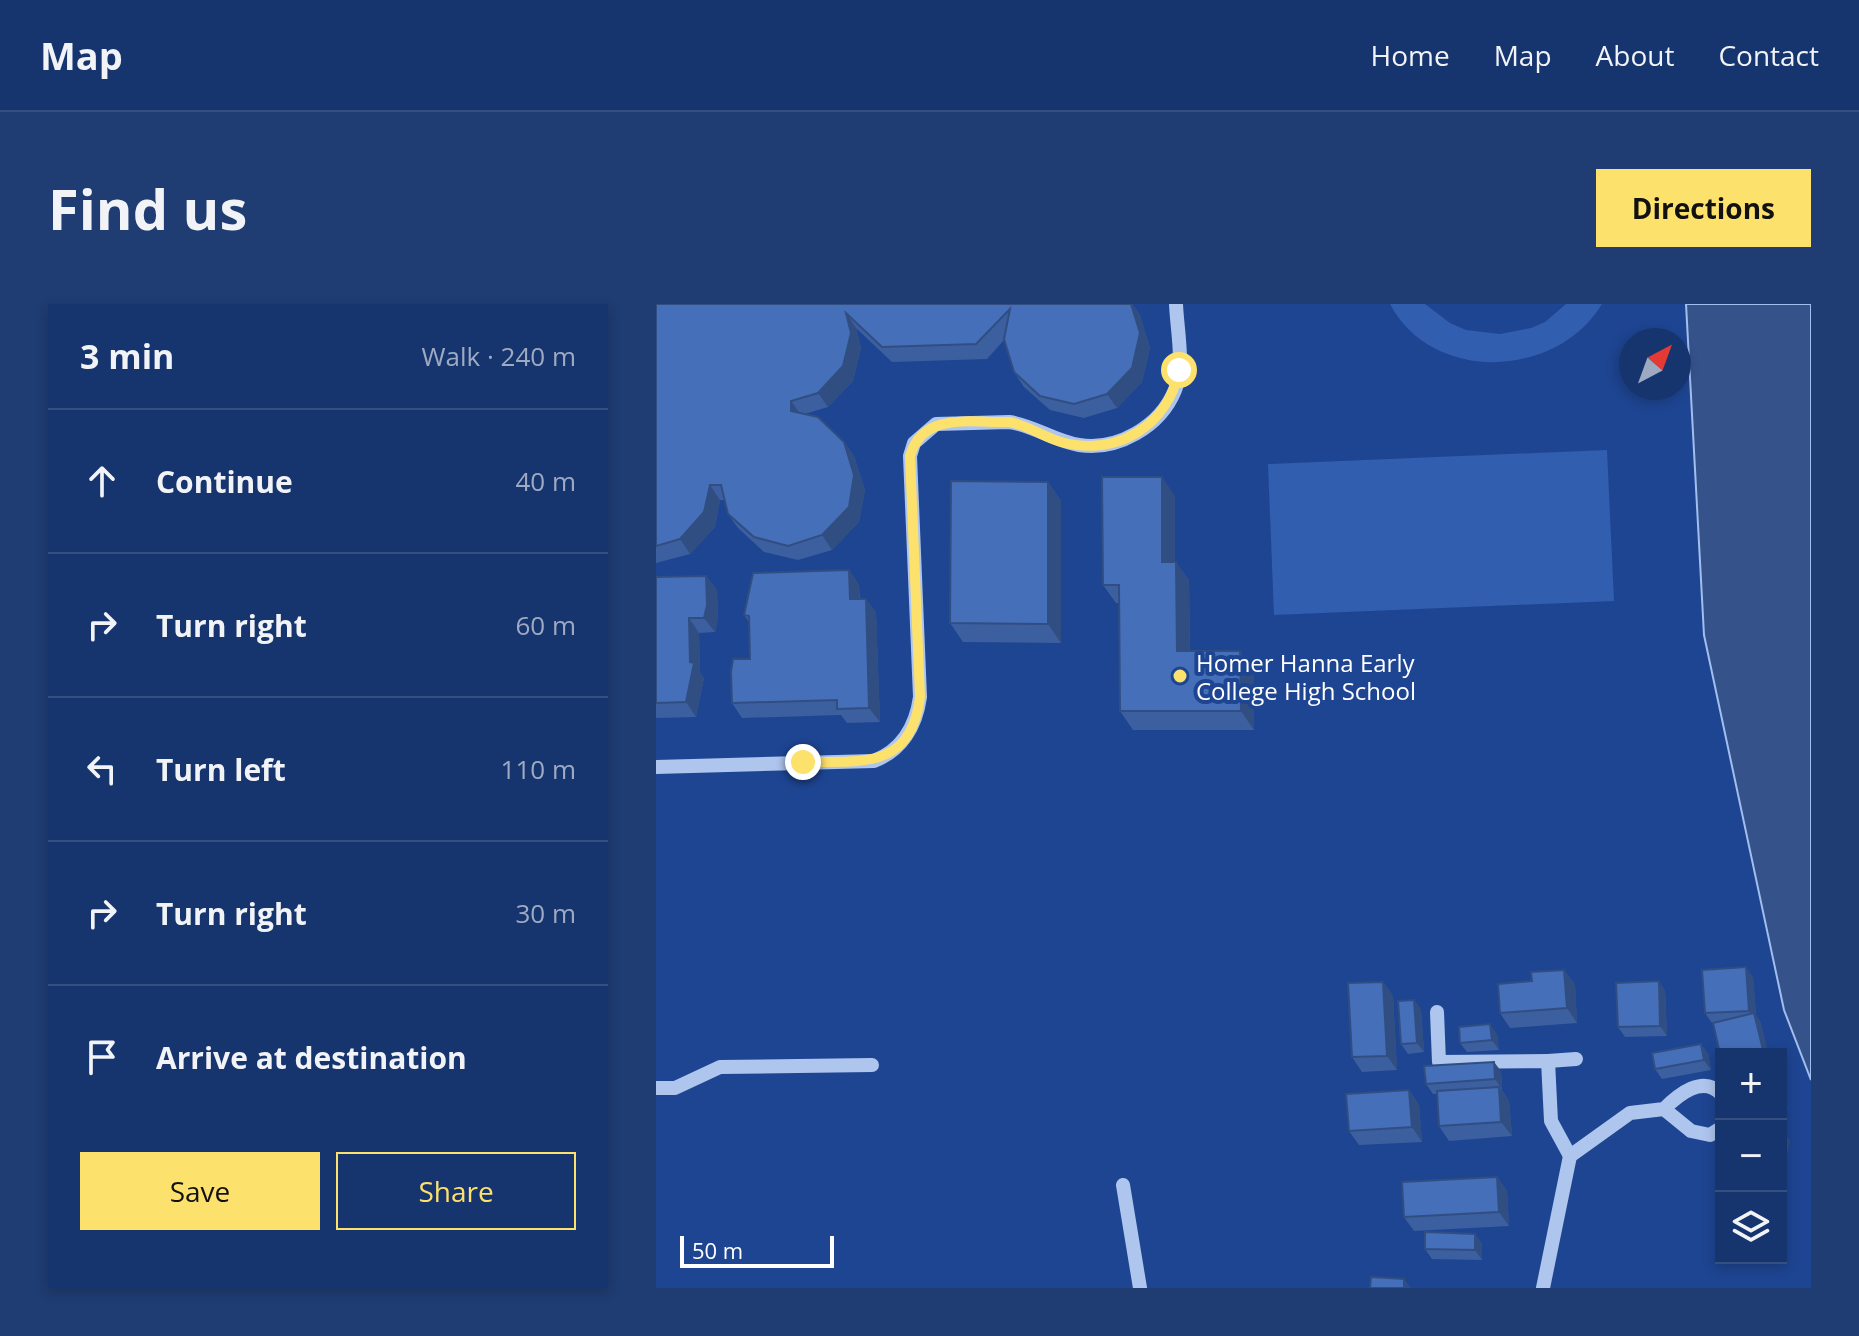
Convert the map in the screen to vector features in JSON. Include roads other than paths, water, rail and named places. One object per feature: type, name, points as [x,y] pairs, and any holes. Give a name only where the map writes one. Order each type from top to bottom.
[{"type":"street","points":[[656,767],[874,761],[886,756],[910,731],[918,714],[920,697],[910,456],[914,443],[923,432],[936,424],[994,422],[1021,424],[1060,441],[1084,446],[1108,445],[1126,440],[1145,428],[1175,390],[1179,370],[1176,304]]},
{"type":"street","points":[[1437,1012],[1439,1062],[1576,1059]]},
{"type":"street","points":[[1543,1288],[1570,1156],[1551,1121],[1548,1061]]},
{"type":"street","points":[[656,1088],[675,1088],[720,1067],[872,1065]]},
{"type":"street","points":[[1570,1156],[1630,1113],[1664,1109],[1677,1096],[1699,1085],[1715,1088]]},
{"type":"street","points":[[1664,1109],[1691,1131],[1710,1135],[1715,1132]]},
{"type":"street","points":[[1123,1185],[1140,1288]]},
{"type":"place","name":"Homer Hanna Early College High School","points":[[1180,676]]}]
